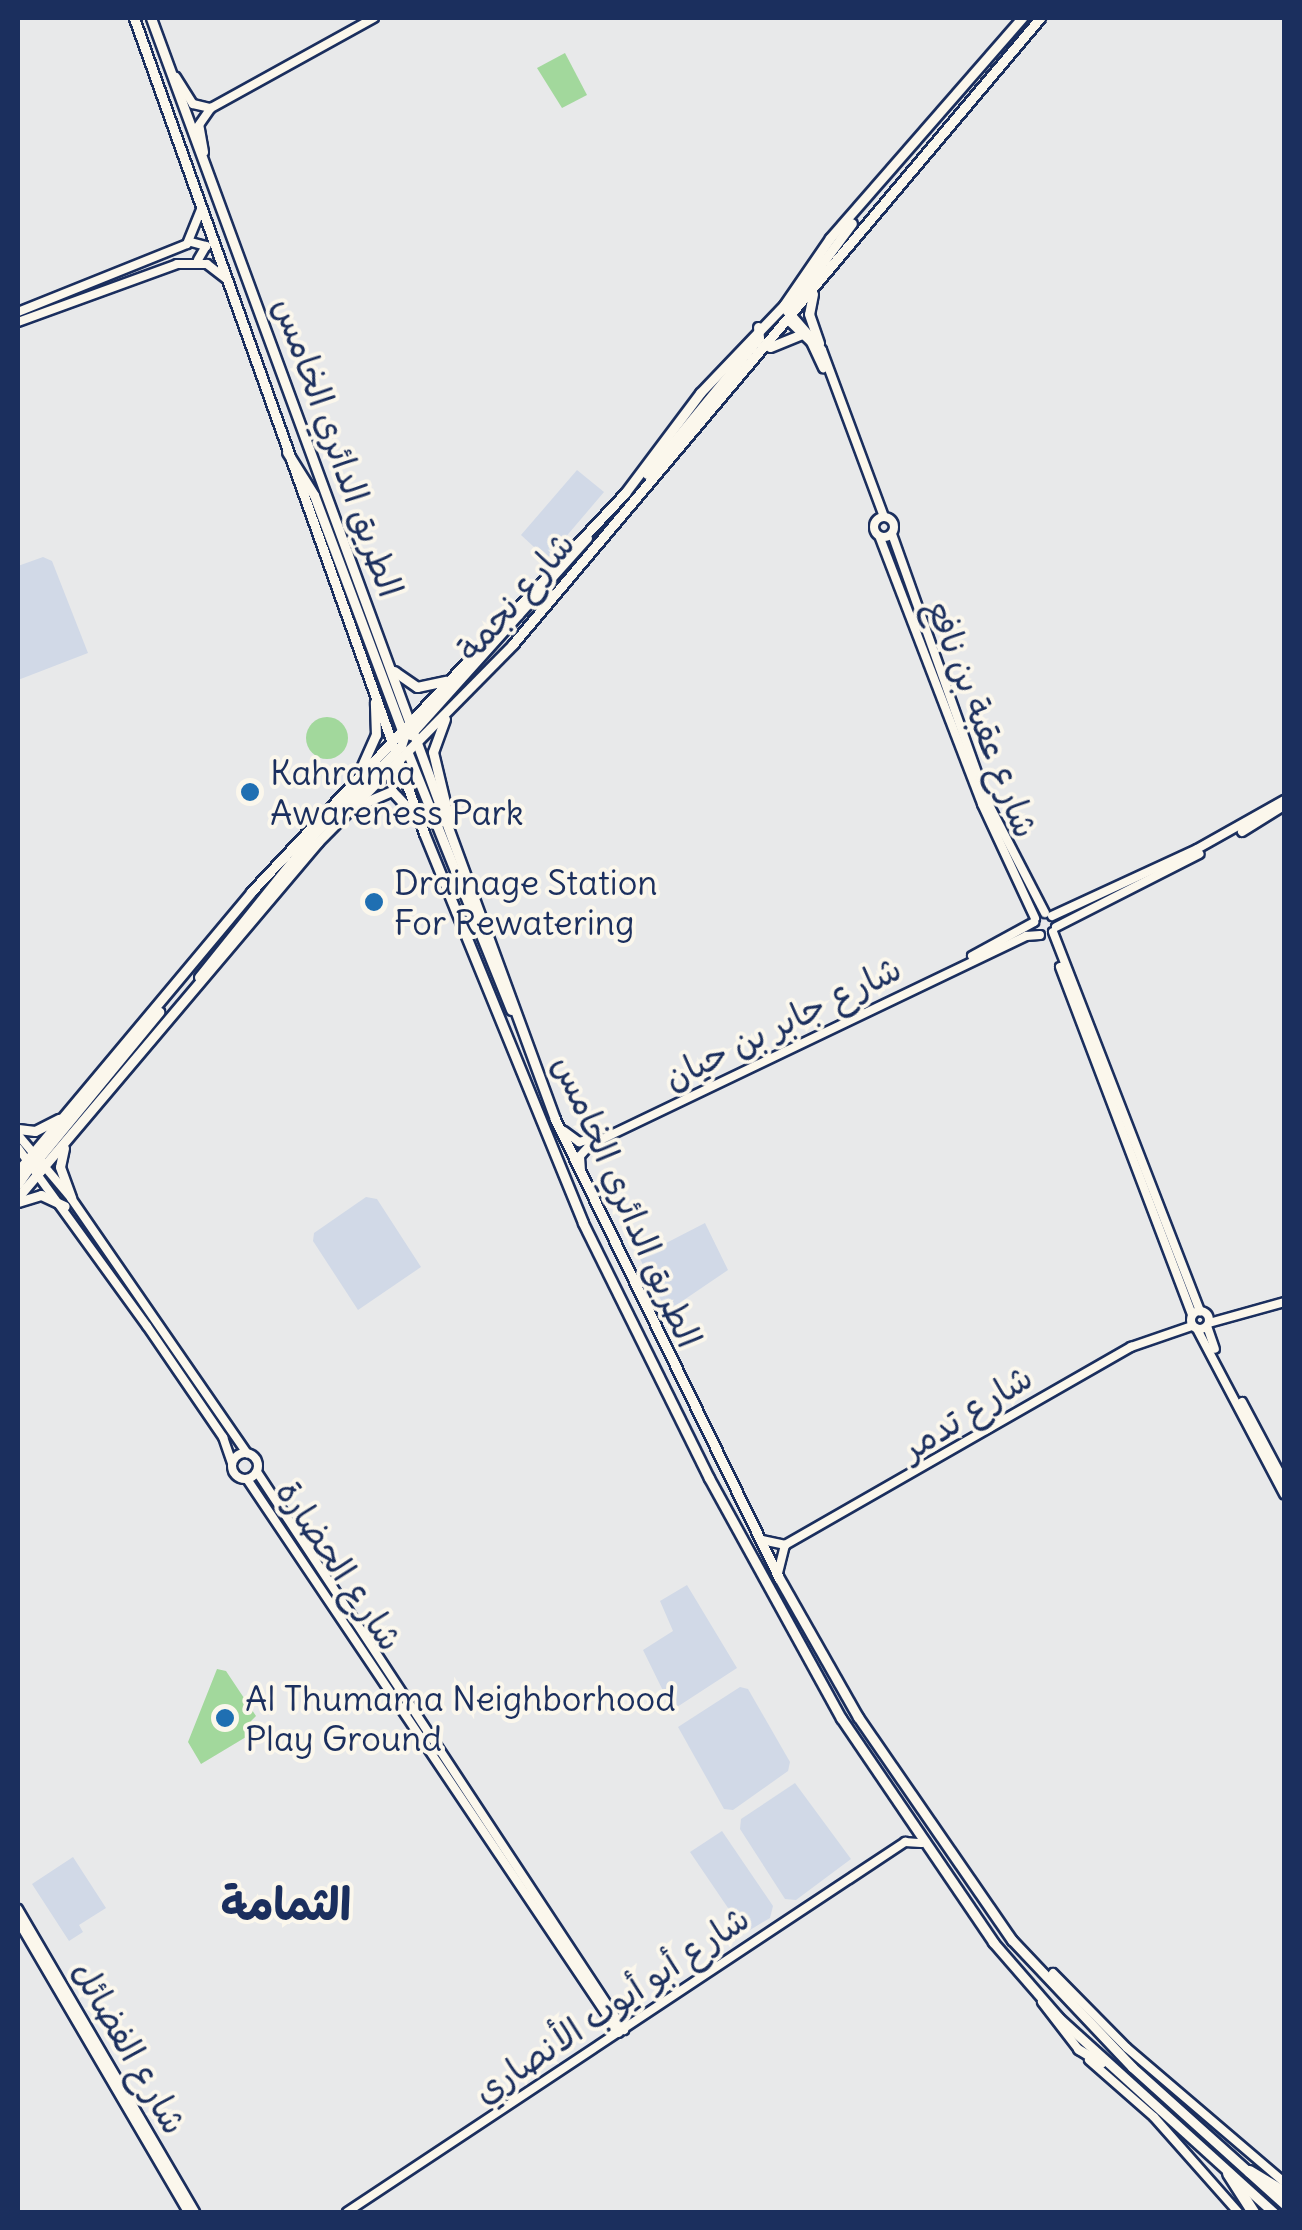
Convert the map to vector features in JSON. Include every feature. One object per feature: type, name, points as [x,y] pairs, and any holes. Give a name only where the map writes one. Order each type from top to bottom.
[{"type":"highway","points":[[1249,2171],[1282,2198]]},
{"type":"highway","points":[[1228,2172],[1253,2212]]},
{"type":"main road","name":"الطريق الدائري الخامس","points":[[134,18],[231,285],[280,442],[371,680],[450,832],[582,1185],[758,1538],[858,1717],[1012,1940],[1132,2067],[1249,2171]]},
{"type":"main road","name":"الطريق الدائري الخامس","points":[[151,18],[390,666],[424,833],[583,1223],[740,1539],[908,1825],[1040,1998],[1273,2212]]},
{"type":"main road","name":"شارع نجمة","points":[[787,314],[796,278],[1022,18]]},
{"type":"main road","name":"شارع نجمة","points":[[18,1200],[69,1111],[175,986],[355,779],[452,707],[756,357],[787,314],[812,292],[1040,18]]},
{"type":"main road","points":[[819,343],[809,314],[812,292],[805,286],[907,150]]},
{"type":"main road","points":[[787,314],[830,248]]},
{"type":"main road","name":"شارع نجمة","points":[[18,1171],[70,1136],[348,810],[453,678],[598,522],[758,327],[787,314]]},
{"type":"main road","points":[[634,498],[648,473],[760,338],[758,327]]},
{"type":"main road","points":[[756,357],[804,333]]},
{"type":"main road","points":[[280,442],[314,495],[500,989],[523,1030]]},
{"type":"main road","points":[[185,1000],[210,957],[314,834],[404,742],[598,522]]},
{"type":"main road","points":[[390,666],[418,688],[453,678]]},
{"type":"main road","points":[[355,779],[376,735],[371,680]]},
{"type":"main road","points":[[450,832],[433,750],[452,707]]},
{"type":"main road","points":[[348,810],[392,791],[424,833]]},
{"type":"main road","points":[[18,1184],[175,986]]},
{"type":"main road","points":[[18,1132],[41,1129],[69,1111]]},
{"type":"main road","points":[[18,1200],[36,1195],[68,1202],[60,1166],[70,1136]]},
{"type":"main road","points":[[1078,2049],[1119,2074]]},
{"type":"main road","points":[[1196,2145],[1263,2196],[1282,2198]]},
{"type":"street","points":[[207,170],[200,125],[211,108],[374,18]]},
{"type":"street","points":[[166,58],[190,102],[211,108]]},
{"type":"street","points":[[187,244],[200,221],[197,191]]},
{"type":"street","points":[[18,312],[187,244],[206,246],[205,256],[18,322]]},
{"type":"street","points":[[192,261],[214,266],[231,285]]},
{"type":"street","points":[[787,314],[819,343],[884,517],[874,523],[824,370],[804,333],[787,314]]},
{"type":"street","name":"شارع عقبة بن نافع","points":[[884,517],[894,526],[892,534],[988,803],[1048,914],[1048,933]]},
{"type":"street","name":"شارع عقبة بن نافع","points":[[874,523],[982,804],[1034,920],[1048,933]]},
{"type":"street","points":[[880,538],[892,534]]},
{"type":"street","name":"شارع جابر بن حيان","points":[[555,1119],[574,1140],[588,1141],[1034,920],[1197,849],[1284,803]]},
{"type":"street","name":"شارع جابر بن حيان","points":[[582,1185],[580,1156],[590,1145],[1012,943],[1048,933],[1284,803]]},
{"type":"street","points":[[1048,933],[1200,1321],[1284,1494]]},
{"type":"street","points":[[18,1132],[37,1161]]},
{"type":"street","points":[[18,1148],[37,1161]]},
{"type":"street","name":"شارع الحضارة","points":[[37,1161],[247,1453]]},
{"type":"street","name":"شارع الحضارة","points":[[68,1202],[223,1437],[232,1463]]},
{"type":"street","name":"شارع تدمر","points":[[785,1546],[952,1456],[1085,1373],[1178,1328],[1284,1302]]},
{"type":"street","points":[[1200,1321],[1284,1482]]},
{"type":"street","points":[[247,1453],[257,1460],[257,1472],[246,1479],[235,1475],[232,1463],[247,1453]]},
{"type":"street","name":"شارع الحضارة","points":[[257,1472],[622,2031]]},
{"type":"street","name":"شارع الحضارة","points":[[246,1479],[622,2031]]},
{"type":"street","points":[[758,1538],[785,1546],[776,1560],[779,1578]]},
{"type":"street","points":[[908,1825],[905,1842],[922,1843]]},
{"type":"street","name":"شارع أبو أيوب الأنصاري","points":[[347,2212],[905,1842]]},
{"type":"street","name":"شارع الفضائل","points":[[18,1909],[191,2212]]},
{"type":"street","points":[[18,1921],[191,2212]]},
{"type":"street","points":[[31,1945],[50,1963]]},
{"type":"street","points":[[1053,1973],[1118,2040],[1284,2182]]},
{"type":"street","name":"الطريق الدائري الخامس","points":[[1040,1998],[1078,2049],[1154,2117],[1238,2212]]},
{"type":"shaded area","points":[[577,470],[604,492],[547,559],[521,535]]},
{"type":"shaded area","points":[[43,557],[52,561],[88,653],[18,680],[18,566]]},
{"type":"shaded area","points":[[366,1197],[377,1199],[421,1267],[358,1310],[313,1241],[314,1233]]},
{"type":"shaded area","points":[[705,1223],[728,1270],[672,1308],[664,1306],[639,1257]]},
{"type":"shaded area","points":[[687,1585],[737,1668],[677,1707],[670,1705],[643,1650],[673,1631],[660,1601]]},
{"type":"shaded area","points":[[740,1687],[748,1689],[790,1762],[788,1771],[733,1810],[724,1809],[678,1727]]},
{"type":"shaded area","points":[[795,1783],[851,1859],[796,1900],[785,1899],[740,1829],[741,1819]]},
{"type":"shaded area","points":[[722,1831],[773,1906],[770,1918],[745,1933],[690,1852]]},
{"type":"shaded area","points":[[73,1857],[106,1908],[79,1925],[83,1932],[69,1941],[32,1884]]},
{"type":"green space","points":[[565,53],[587,95],[562,108],[537,68]]},
{"type":"green space","points":[[327,717],[342,723],[348,738],[342,753],[327,759],[312,753],[306,738],[312,723]]},
{"type":"green space","name":"Al Thumama Neighborhood Play Ground","points":[[217,1669],[226,1671],[256,1716],[251,1721],[256,1731],[201,1764],[188,1742]]},
{"type":"place","name":"Kahrama Awareness Park","points":[[250,792]]},
{"type":"place","name":"Drainage Station For Rewatering","points":[[374,902]]},
{"type":"place","name":"Al Thumama Neighborhood Play Ground","points":[[225,1718]]},
{"type":"district","name":"الثمامة","points":[[286,1905]]}]
